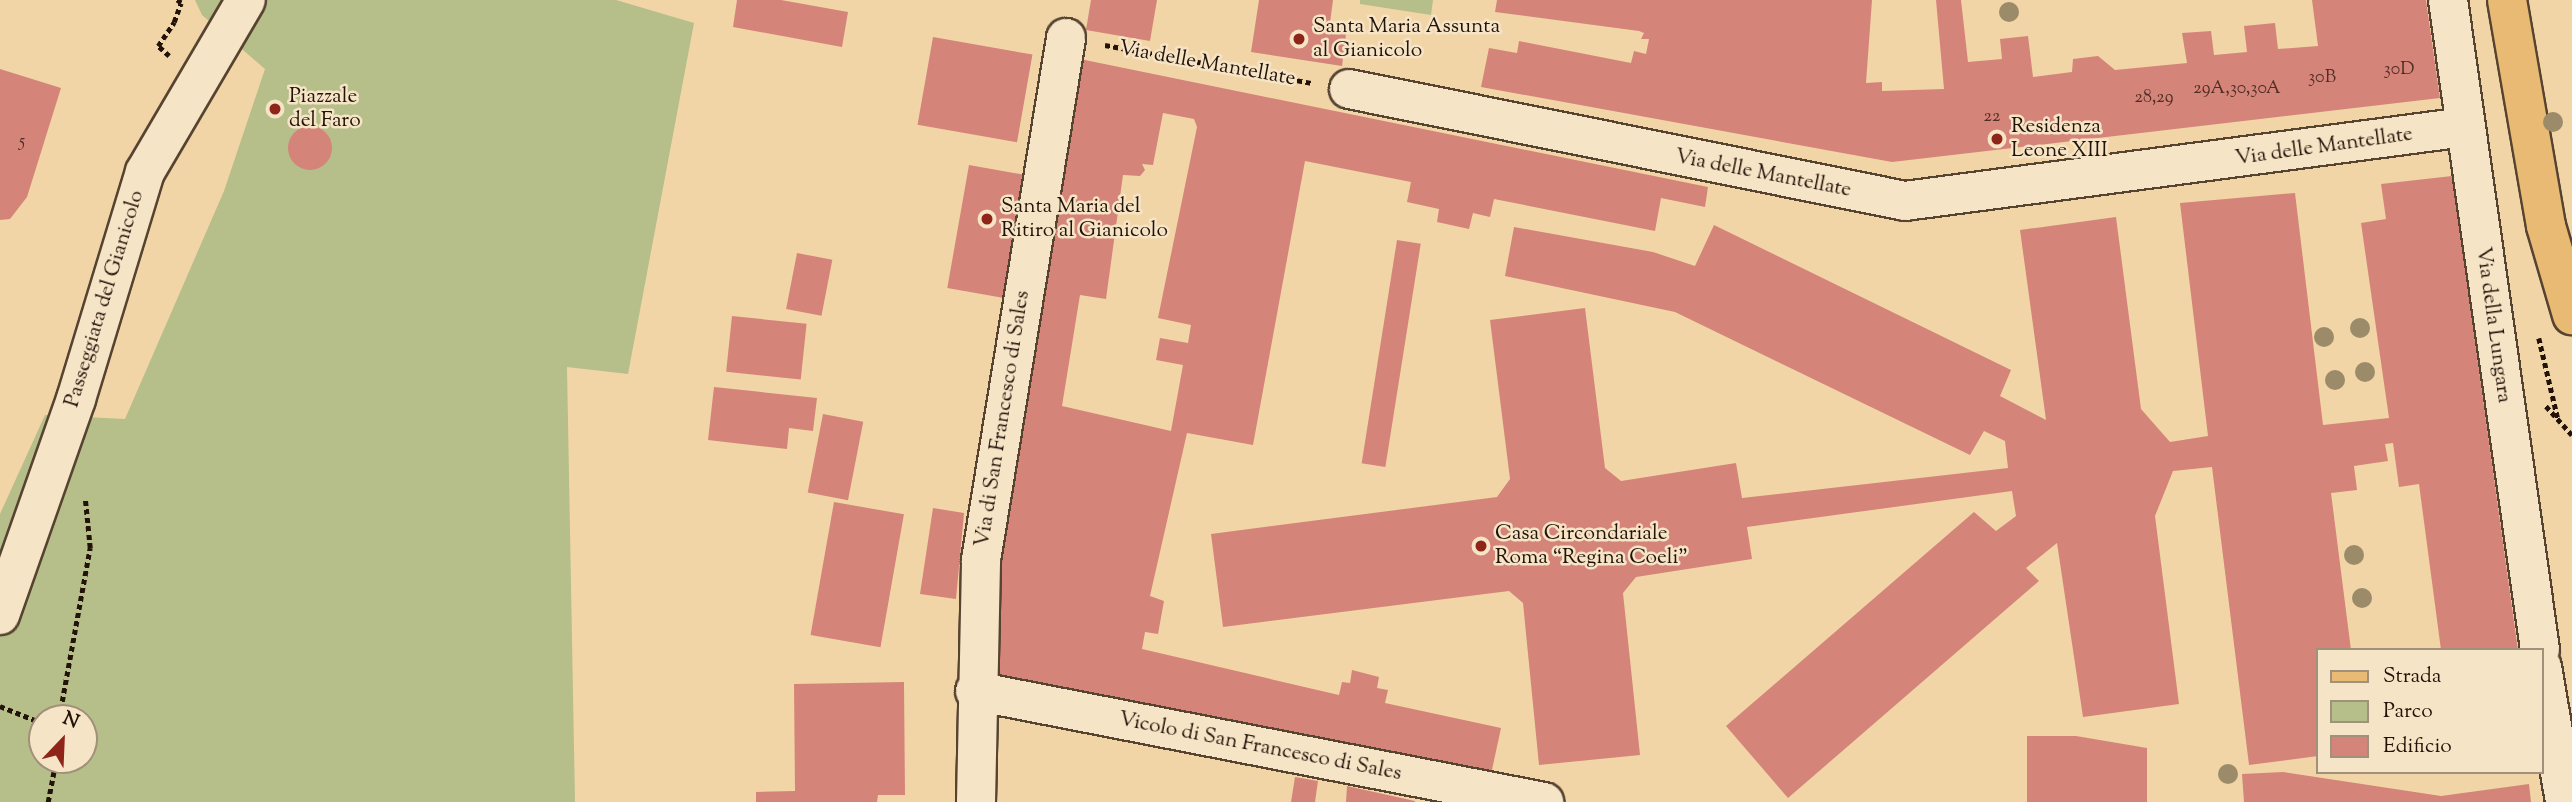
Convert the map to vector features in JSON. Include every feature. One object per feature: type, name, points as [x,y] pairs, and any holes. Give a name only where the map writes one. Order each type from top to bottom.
[{"type":"main road","points":[[2507,0],[2546,226],[2572,315]]},
{"type":"street","name":"Passeggiata del Gianicolo","points":[[0,615],[76,399],[145,172],[246,0]]},
{"type":"street","name":"Via della Lungara","points":[[2448,0],[2465,127],[2550,671],[2553,733],[2565,802]]},
{"type":"street","name":"Via di San Francesco di Sales","points":[[976,802],[975,691],[988,505],[1066,38]]},
{"type":"street","name":"Via delle Mantellate","points":[[1349,89],[1905,201],[2465,127]]},
{"type":"street","name":"Vicolo di San Francesco di Sales","points":[[975,691],[1544,802]]},
{"type":"street","points":[[2552,802],[2553,733]]},
{"type":"path","points":[[158,46],[181,3],[177,0]]},
{"type":"path","name":"Via delle Mantellate","points":[[1066,38],[1349,89]]},
{"type":"path","points":[[2543,403],[2572,435]]},
{"type":"path","points":[[62,704],[90,548]]},
{"type":"path","points":[[0,706],[28,717]]},
{"type":"path","points":[[48,802],[53,774]]},
{"type":"green space","points":[[195,0],[616,0],[694,23],[628,374],[567,367],[575,802],[0,802],[0,514],[45,415],[125,419],[224,191],[265,69],[202,15]]},
{"type":"green space","points":[[1360,0],[1433,0],[1431,15],[1360,4]]},
{"type":"building","points":[[737,0],[781,0],[848,12],[842,47],[733,27]]},
{"type":"building","points":[[1091,0],[1157,0],[1150,41],[1086,30]]},
{"type":"building","name":"Santa Maria Assunta al Gianicolo","points":[[1259,0],[1333,0],[1330,23],[1347,26],[1342,66],[1251,52]]},
{"type":"building","points":[[1497,0],[1872,0],[1866,83],[1882,82],[1882,91],[1944,89],[1936,0],[1961,0],[1968,62],[2002,59],[2000,39],[2028,36],[2033,77],[2072,72],[2073,59],[2098,56],[2115,70],[2187,63],[2182,33],[2211,31],[2214,55],[2247,52],[2244,26],[2275,23],[2278,49],[2318,46],[2312,0],[2426,0],[2440,98],[1892,162],[1481,87],[1489,48],[1517,53],[1519,41],[1631,63],[1634,51],[1646,54],[1649,39],[1641,39],[1644,33],[1639,31],[1495,12]]},
{"type":"building","points":[[933,37],[1032,55],[1017,142],[918,125]]},
{"type":"building","points":[[1080,59],[1708,187],[1705,207],[1661,198],[1655,231],[1494,199],[1490,217],[1473,213],[1469,229],[1437,222],[1439,209],[1407,202],[1411,182],[1305,161],[1253,445],[1187,433],[1150,596],[1164,601],[1158,634],[1145,632],[1142,649],[1339,695],[1342,682],[1350,683],[1352,670],[1379,677],[1377,688],[1388,690],[1385,703],[1501,728],[1490,779],[987,674],[997,529]],"holes":[[[1163,113],[1194,119],[1197,127],[1158,318],[1191,325],[1188,343],[1160,338],[1156,360],[1183,365],[1171,431],[1062,406],[1080,295],[1106,299],[1123,175],[1140,176],[1145,170],[1142,164],[1153,165]]]},
{"type":"building","points":[[0,69],[61,88],[27,197],[10,219],[0,220]]},
{"type":"building","points":[[310,126],[326,132],[332,148],[326,164],[310,170],[294,164],[288,148],[294,132]]},
{"type":"building","name":"Santa Maria del Ritiro al Gianicolo","points":[[969,165],[1024,175],[1002,298],[947,288]]},
{"type":"building","points":[[2452,176],[2518,648],[2441,648],[2419,484],[2399,487],[2393,443],[2385,444],[2388,461],[2354,466],[2357,490],[2331,493],[2351,648],[2316,648],[2316,756],[2249,765],[2212,467],[2173,471],[2155,516],[2179,704],[2083,717],[2057,543],[2026,568],[2039,581],[1788,798],[1726,726],[1974,512],[1996,531],[2016,516],[2012,491],[1747,527],[1752,559],[1636,577],[1623,593],[1640,755],[1539,765],[1523,603],[1509,591],[1223,627],[1211,534],[1497,497],[1510,479],[1490,320],[1585,308],[1605,468],[1621,481],[1736,463],[1742,498],[2008,468],[2005,441],[1984,431],[1970,455],[1675,312],[1505,276],[1514,227],[1653,252],[1695,266],[1714,225],[2011,370],[2000,396],[2046,420],[2020,230],[2116,217],[2141,409],[2170,442],[2208,436],[2180,203],[2295,193],[2323,425],[2389,418],[2361,223],[2386,219],[2381,184]]},
{"type":"building","points":[[1397,240],[1421,244],[1385,467],[1362,463]]},
{"type":"building","points":[[797,253],[832,260],[821,316],[786,309]]},
{"type":"building","points":[[732,316],[807,324],[801,380],[726,372]]},
{"type":"building","points":[[714,387],[817,398],[813,431],[789,428],[787,449],[708,440]]},
{"type":"building","points":[[823,414],[863,422],[848,500],[808,493]]},
{"type":"building","points":[[834,502],[904,514],[880,647],[811,635]]},
{"type":"building","points":[[933,508],[964,513],[956,599],[920,594]]},
{"type":"building","points":[[904,682],[905,795],[878,795],[877,802],[756,802],[756,792],[795,791],[794,684]]},
{"type":"building","points":[[2027,736],[2076,736],[2147,748],[2147,802],[2027,802]]},
{"type":"building","points":[[2283,772],[2441,796],[2529,784],[2531,802],[2244,802],[2242,774]]},
{"type":"building","points":[[1295,777],[1318,781],[1315,802],[1291,802]]},
{"type":"building","points":[[1347,786],[1415,801],[1415,802],[1346,802]]},
{"type":"place","name":"Santa Maria Assunta al Gianicolo","points":[[1299,39]]},
{"type":"place","name":"Piazzale del Faro","points":[[275,109]]},
{"type":"place","name":"Residenza Leone XIII","points":[[1997,139]]},
{"type":"place","name":"Santa Maria del Ritiro al Gianicolo","points":[[987,219]]},
{"type":"place","name":"Casa Circondariale Roma “Regina Coeli”","points":[[1481,546]]}]
